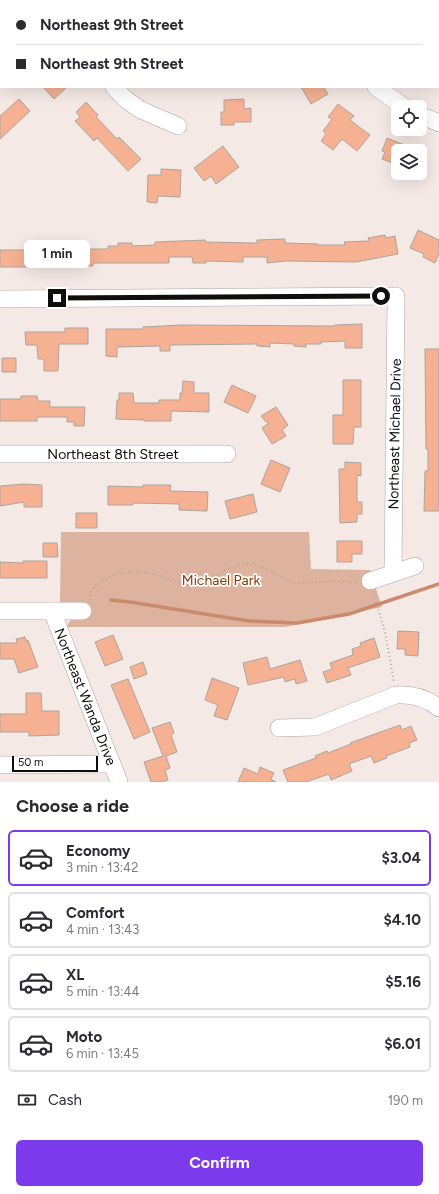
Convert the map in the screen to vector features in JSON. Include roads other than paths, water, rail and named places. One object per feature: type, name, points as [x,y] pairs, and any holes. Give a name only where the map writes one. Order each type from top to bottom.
[{"type":"street","points":[[115,88],[125,99],[141,110],[178,126]]},
{"type":"street","points":[[386,90],[397,100]]},
{"type":"street","points":[[427,118],[439,123]]},
{"type":"street","name":"Northeast Michael Drive","points":[[0,299],[396,296],[393,573]]},
{"type":"street","name":"Northeast 8th Street","points":[[0,454],[227,454]]},
{"type":"street","points":[[369,587],[393,573],[415,566]]},
{"type":"street","points":[[0,611],[52,611],[86,605]]},
{"type":"street","name":"Northeast Wanda Drive","points":[[52,611],[119,782]]},
{"type":"street","points":[[279,728],[315,727],[396,695],[408,694],[421,697],[439,708]]},
{"type":"street","points":[[0,765],[112,764]]},
{"type":"waterway","points":[[111,600],[249,621],[297,623],[349,614],[439,584]]},
{"type":"park label","name":"Michael Park","points":[[221,580]]}]
